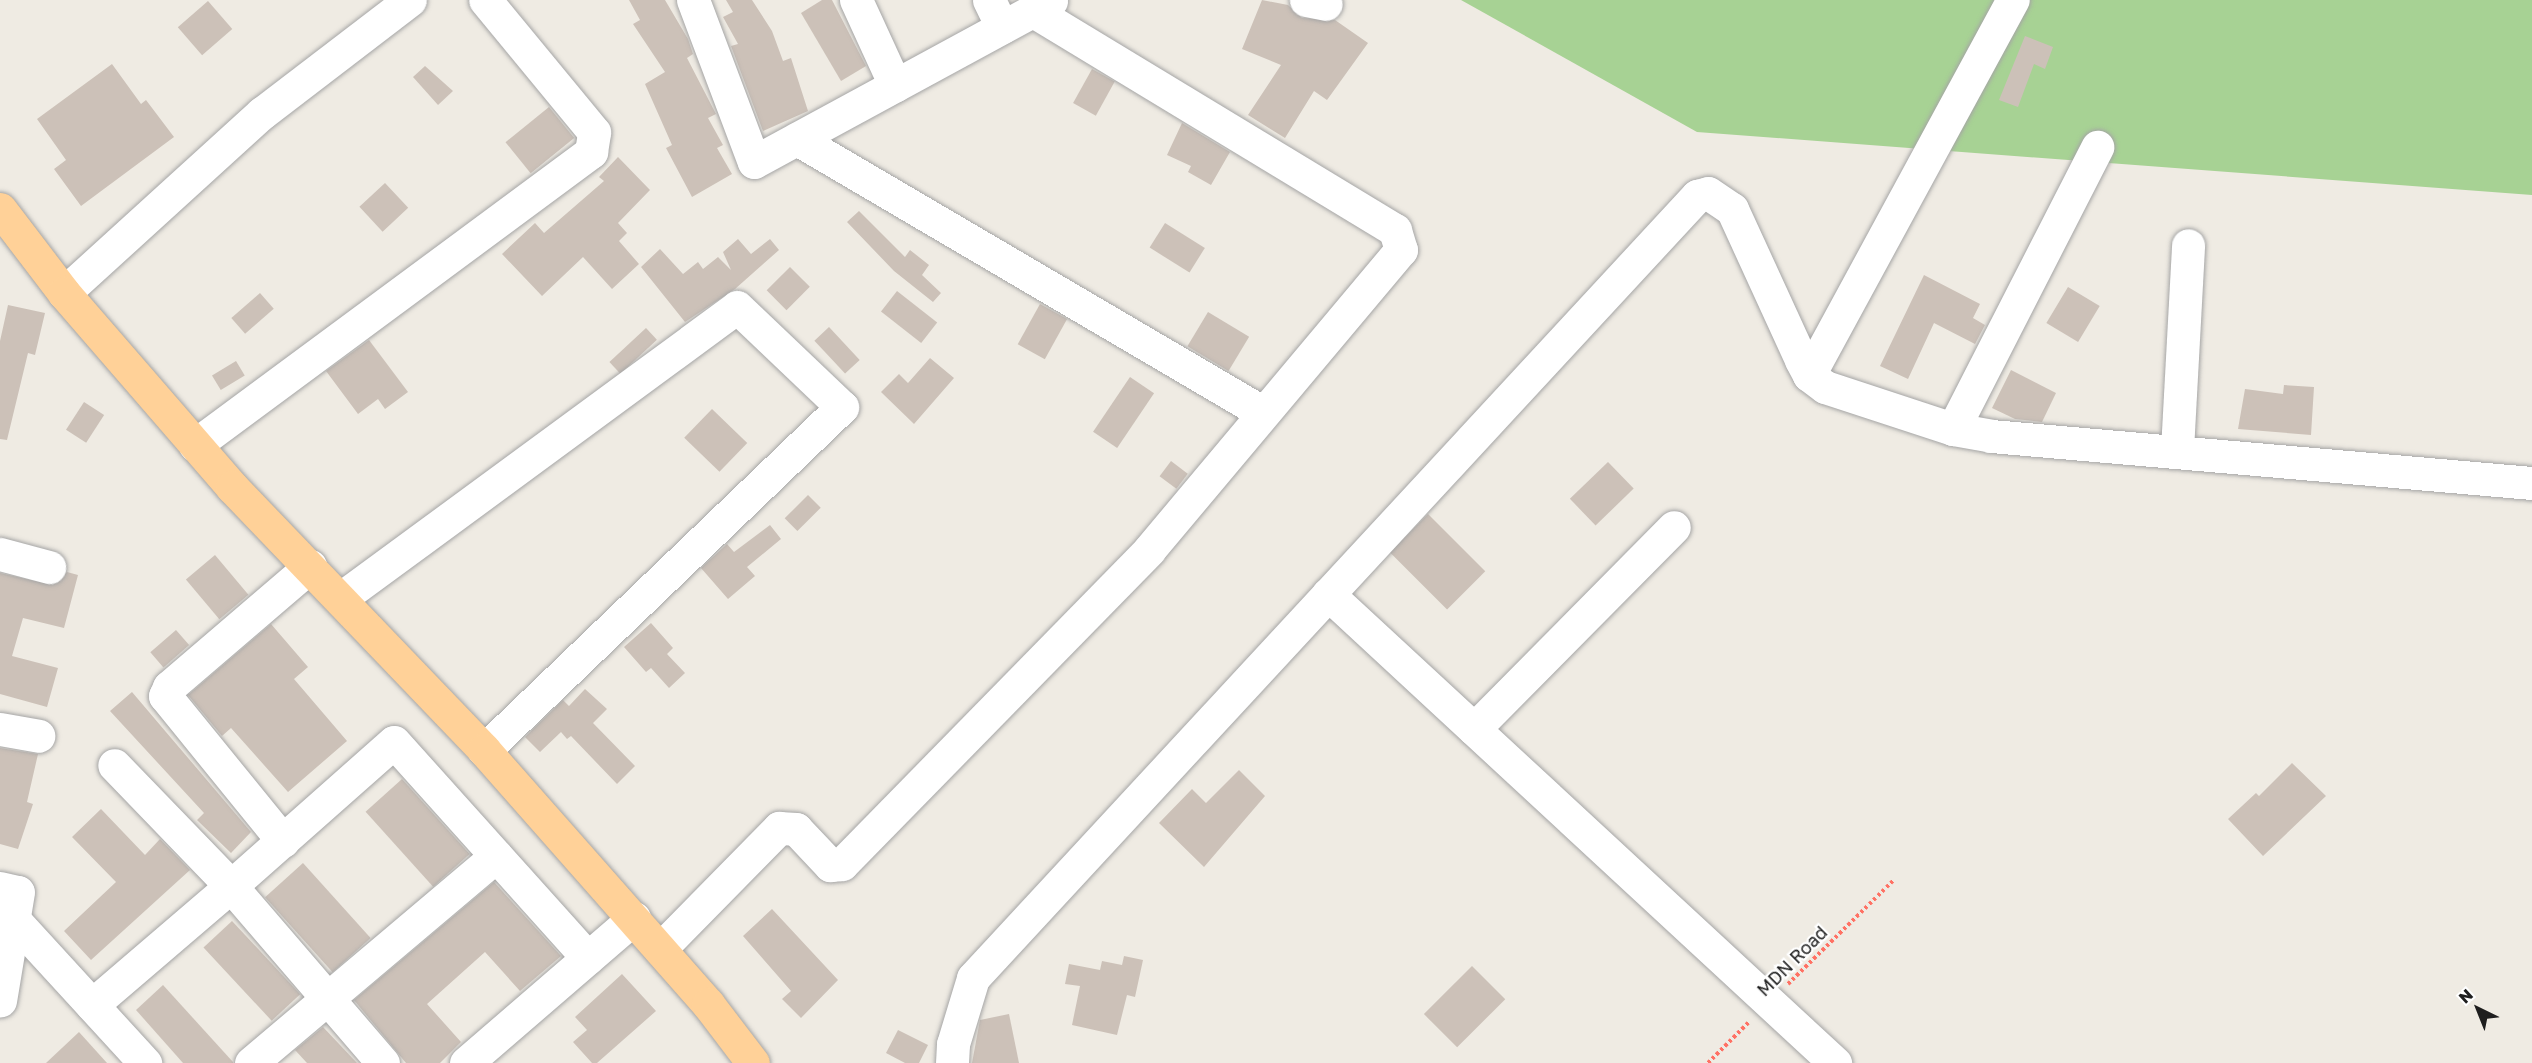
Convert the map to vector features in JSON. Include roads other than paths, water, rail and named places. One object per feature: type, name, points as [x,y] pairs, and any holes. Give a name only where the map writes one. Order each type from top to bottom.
[{"type":"main road","points":[[0,209],[64,293],[195,445],[484,750],[634,918],[753,1063]]},
{"type":"street","points":[[64,293],[262,113],[410,0]]},
{"type":"street","points":[[195,445],[591,152],[594,132],[485,0]]},
{"type":"street","points":[[660,949],[779,828],[796,829],[830,865],[842,864],[1149,550],[1262,412],[1401,250],[1401,239],[1395,230],[1043,5],[995,14],[895,85],[754,162],[693,0]]},
{"type":"street","points":[[856,0],[895,85]]},
{"type":"street","points":[[1809,375],[2013,0]]},
{"type":"street","points":[[796,139],[1262,412]]},
{"type":"street","points":[[1953,429],[2097,147]]},
{"type":"street","points":[[952,1063],[953,1044],[973,978],[1697,196],[1708,193],[1732,209],[1809,375],[1825,387],[1953,429],[2011,438],[2177,450],[2532,483]]},
{"type":"street","points":[[2177,450],[2188,245]]},
{"type":"street","points":[[341,598],[737,307],[842,407],[484,750]]},
{"type":"street","points":[[1474,729],[1674,527]]},
{"type":"street","points":[[0,554],[49,567]]},
{"type":"street","points":[[283,841],[165,696],[169,687],[310,566]]},
{"type":"street","points":[[1328,594],[1835,1063]]},
{"type":"street","points":[[0,729],[38,736]]},
{"type":"street","points":[[92,1005],[394,742],[588,958]]},
{"type":"street","points":[[114,765],[231,886],[383,1063]]},
{"type":"street","points":[[252,1063],[496,856]]},
{"type":"street","points":[[0,888],[18,892],[0,1001]]},
{"type":"street","points":[[466,1063],[634,918]]},
{"type":"street","points":[[15,921],[145,1063]]}]
